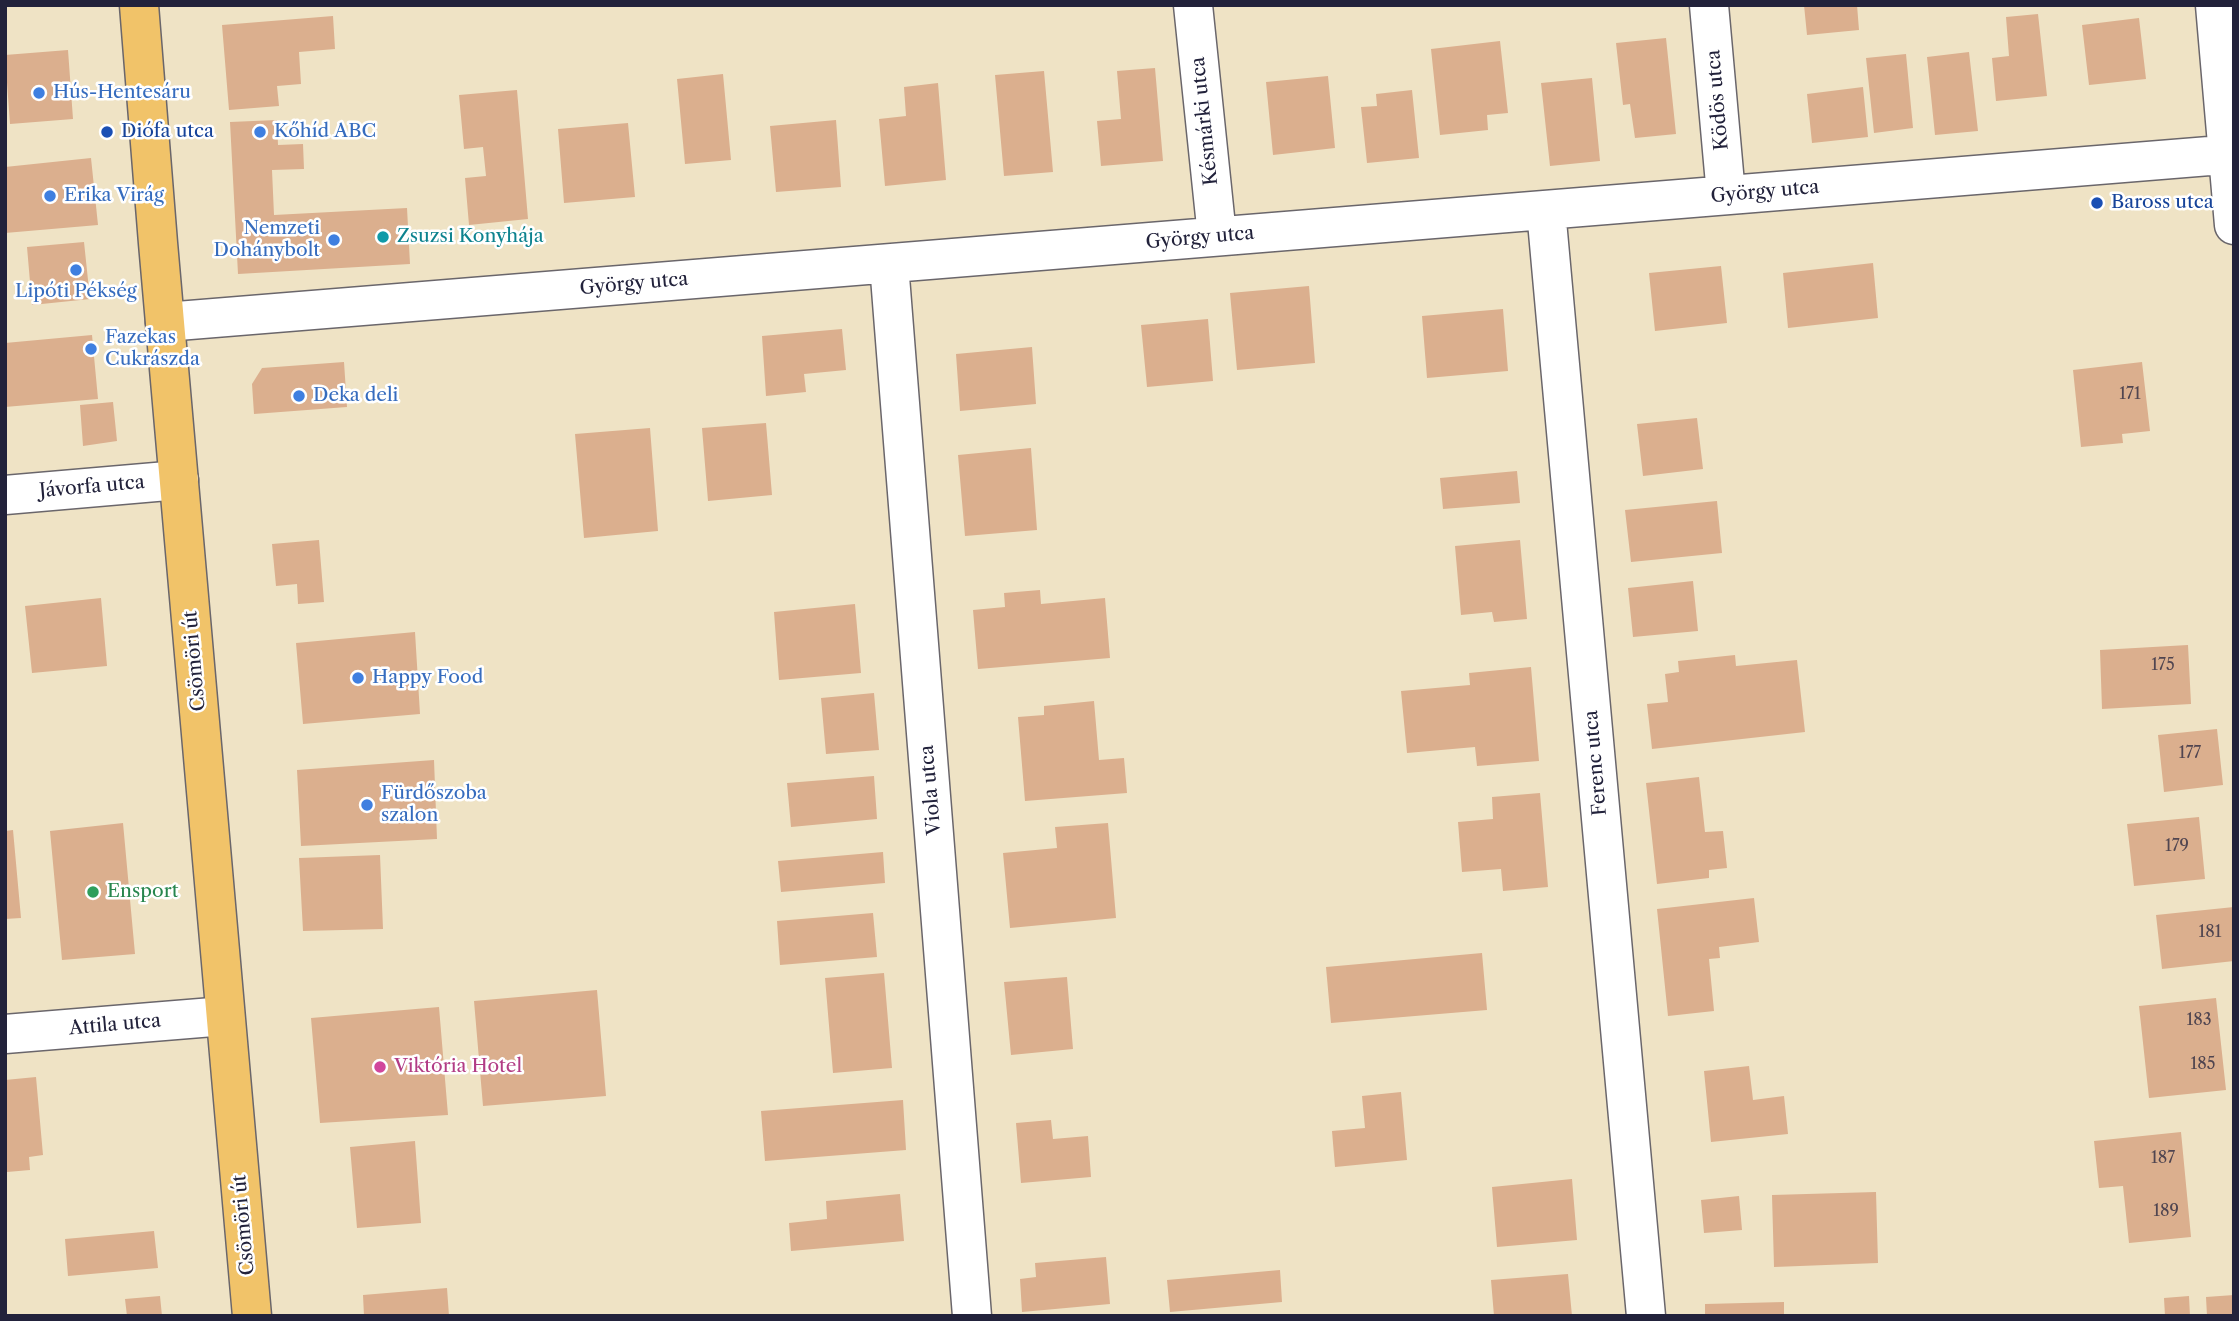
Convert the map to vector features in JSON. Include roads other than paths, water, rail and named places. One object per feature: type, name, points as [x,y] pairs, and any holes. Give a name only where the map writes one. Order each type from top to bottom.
[{"type":"main road","name":"Csömöri út","points":[[139,5],[252,1316]]},
{"type":"street","name":"Késmárki utca","points":[[1193,5],[1217,236]]},
{"type":"street","name":"Ködös utca","points":[[1709,5],[1726,195]]},
{"type":"street","points":[[2215,5],[2231,154],[2234,225]]},
{"type":"street","name":"György utca","points":[[165,322],[2231,154]]},
{"type":"street","name":"Ferenc utca","points":[[1546,210],[1646,1316]]},
{"type":"street","name":"Viola utca","points":[[889,264],[972,1316]]},
{"type":"street","name":"Jávorfa utca","points":[[5,495],[179,480]]},
{"type":"street","name":"Attila utca","points":[[5,1034],[226,1016]]},
{"type":"place","name":"Hús-Hentesáru","points":[[39,93]]},
{"type":"place","name":"Diófa utca","points":[[107,132]]},
{"type":"place","name":"Kőhíd ABC","points":[[260,132]]},
{"type":"place","name":"Erika Virág","points":[[50,196]]},
{"type":"place","name":"Baross utca","points":[[2097,203]]},
{"type":"place","name":"Zsuzsi Konyhája","points":[[383,237]]},
{"type":"place","name":"Nemzeti Dohánybolt","points":[[334,240]]},
{"type":"place","name":"Lipóti Pékség","points":[[76,270]]},
{"type":"place","name":"Fazekas Cukrászda","points":[[91,349]]},
{"type":"place","name":"Deka deli","points":[[299,396]]},
{"type":"place","name":"Happy Food","points":[[358,678]]},
{"type":"place","name":"Fürdőszoba szalon","points":[[367,805]]},
{"type":"place","name":"Ensport","points":[[93,892]]},
{"type":"place","name":"Viktória Hotel","points":[[380,1067]]}]
